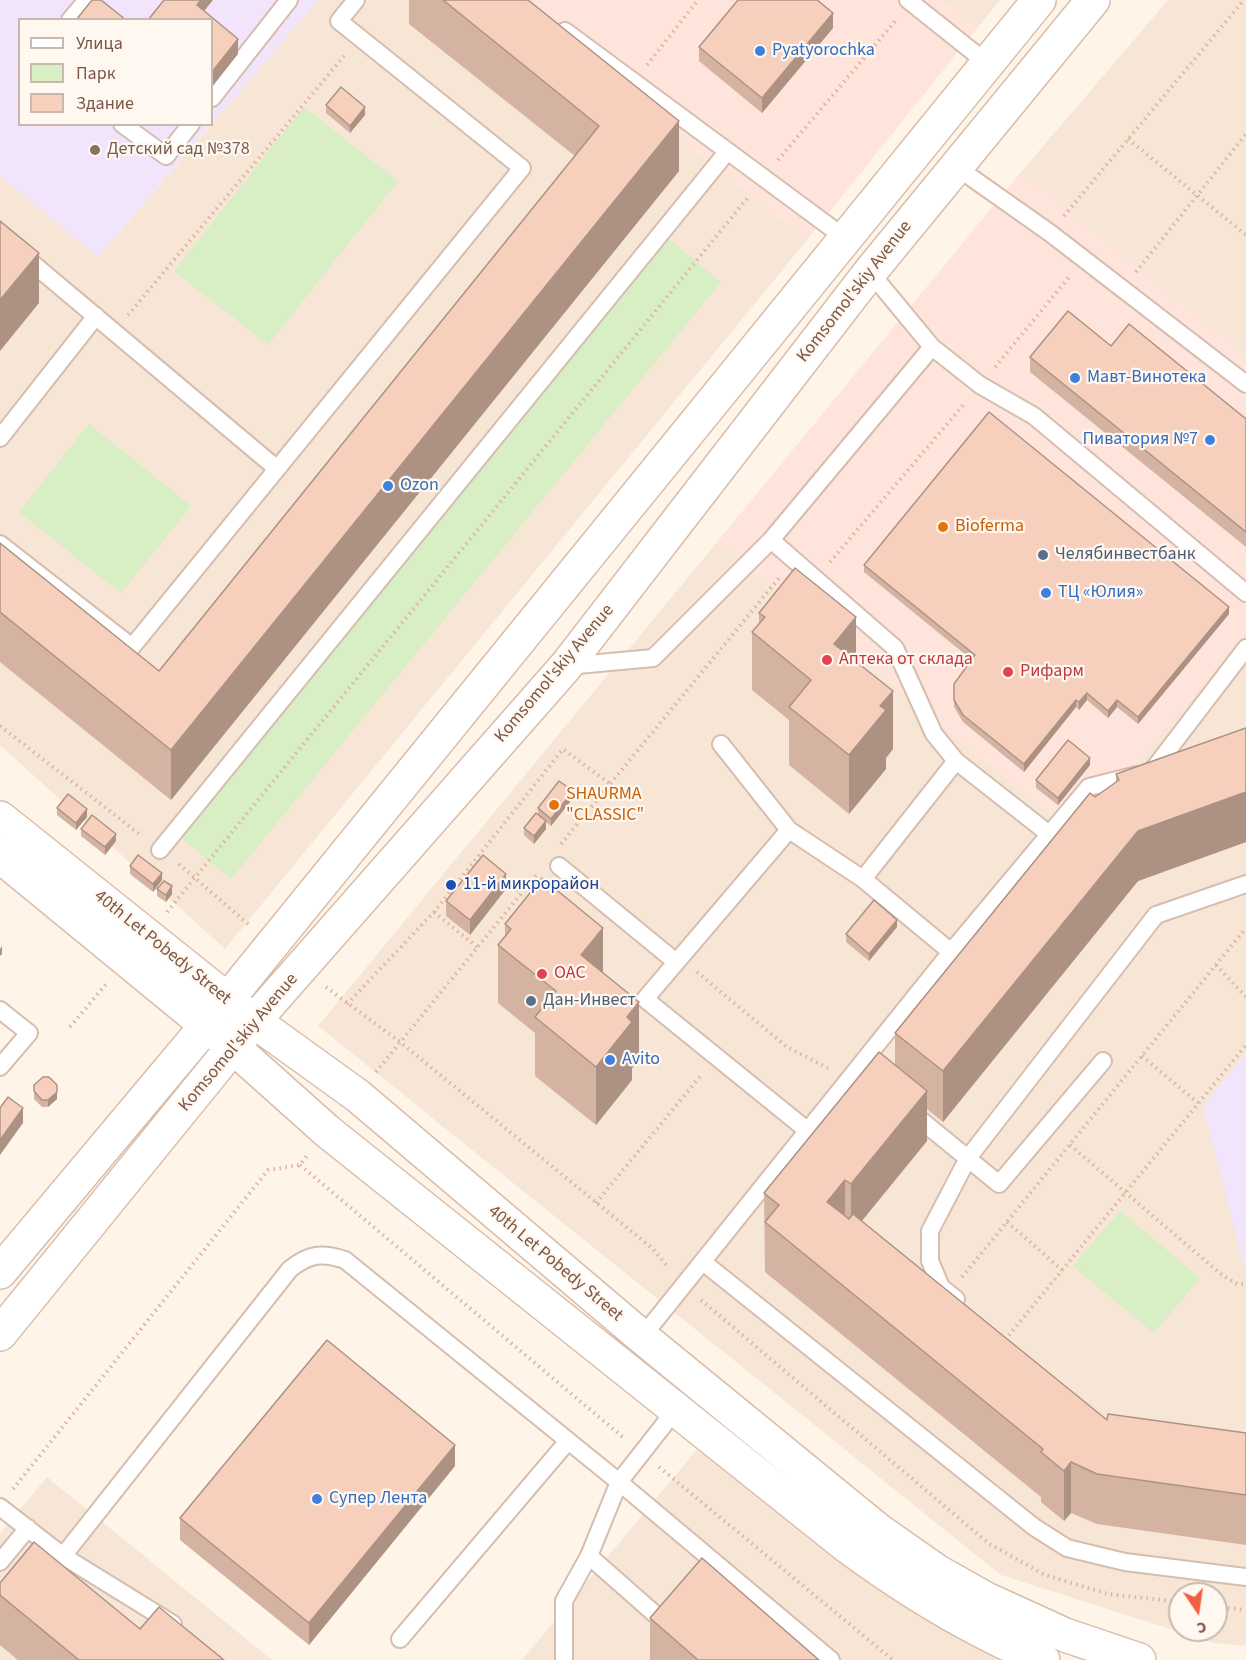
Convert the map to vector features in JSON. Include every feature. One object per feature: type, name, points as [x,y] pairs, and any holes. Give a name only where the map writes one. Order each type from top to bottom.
[{"type":"main road","name":"Komsomol'skiy Avenue","points":[[0,1272],[206,1026],[1040,0]]},
{"type":"main road","name":"Komsomol'skiy Avenue","points":[[0,1334],[254,1021],[566,666],[870,272],[1093,0]]},
{"type":"main road","name":"40th Let Pobedy Street","points":[[0,818],[254,1021],[358,1096],[642,1337],[878,1530],[928,1566],[986,1599],[1031,1620],[1139,1660]]},
{"type":"main road","name":"40th Let Pobedy Street","points":[[0,856],[233,1047],[327,1131],[677,1408],[847,1546],[897,1583],[970,1627],[1043,1660]]},
{"type":"lane","points":[[72,18],[87,0]]},
{"type":"lane","points":[[213,97],[289,0]]},
{"type":"lane","points":[[0,544],[132,647],[522,168],[339,21],[356,0]]},
{"type":"lane","points":[[910,1],[987,63]]},
{"type":"lane","points":[[551,20],[845,238]]},
{"type":"lane","points":[[125,126],[166,156],[189,126]]},
{"type":"lane","points":[[160,850],[727,152]]},
{"type":"lane","points":[[955,166],[1050,233],[1246,384]]},
{"type":"lane","points":[[0,236],[276,468]]},
{"type":"lane","points":[[870,272],[932,347],[980,385],[1034,416],[1246,593]]},
{"type":"lane","points":[[0,438],[96,316]]},
{"type":"lane","points":[[566,666],[653,658],[771,540],[932,347]]},
{"type":"lane","points":[[771,540],[895,648],[934,734],[956,761],[1049,834]]},
{"type":"lane","points":[[1152,771],[1246,648]]},
{"type":"lane","points":[[721,744],[789,830],[863,879],[951,951]]},
{"type":"lane","points":[[642,1337],[808,1131],[859,1075],[951,951],[1089,787],[1152,771],[1183,760]]},
{"type":"lane","points":[[863,879],[956,761]]},
{"type":"lane","points":[[789,830],[645,999],[808,1131]]},
{"type":"lane","points":[[551,866],[678,960]]},
{"type":"lane","points":[[1005,1340],[941,1287],[930,1261],[930,1231],[968,1158],[1156,915],[1246,884]]},
{"type":"lane","points":[[0,1010],[29,1033],[0,1068]]},
{"type":"lane","points":[[895,1099],[999,1184],[1103,1060]]},
{"type":"lane","points":[[63,1556],[290,1269],[303,1259],[316,1254],[329,1254],[345,1260],[619,1482],[831,1660]]},
{"type":"lane","points":[[703,1262],[1034,1527],[1067,1548],[1125,1562],[1246,1577]]},
{"type":"lane","points":[[564,1660],[564,1601],[589,1556],[619,1482],[677,1408]]},
{"type":"lane","points":[[400,1639],[568,1441]]},
{"type":"lane","points":[[4,1501],[28,1528],[63,1556],[182,1631]]},
{"type":"lane","points":[[0,1562],[28,1528]]},
{"type":"lane","points":[[589,1556],[665,1623]]},
{"type":"path","points":[[633,82],[698,0]]},
{"type":"path","points":[[1050,233],[1244,0]]},
{"type":"path","points":[[147,935],[910,1]]},
{"type":"path","points":[[114,332],[359,37]]},
{"type":"path","points":[[1123,289],[1196,194],[1246,134]]},
{"type":"path","points":[[1128,139],[1246,235]]},
{"type":"path","points":[[559,847],[794,560],[826,566],[1084,259]]},
{"type":"path","points":[[0,726],[196,877],[272,945]]},
{"type":"path","points":[[347,1004],[434,912],[562,749],[610,784]]},
{"type":"path","points":[[477,858],[486,865]]},
{"type":"path","points":[[358,1096],[522,893],[551,866]]},
{"type":"path","points":[[495,872],[522,893]]},
{"type":"path","points":[[434,912],[477,947]]},
{"type":"path","points":[[949,1293],[1245,931]]},
{"type":"path","points":[[70,1027],[126,960]]},
{"type":"path","points":[[678,960],[787,1047],[859,1075]]},
{"type":"path","points":[[1216,965],[1246,998]]},
{"type":"path","points":[[1005,1340],[1246,1044]]},
{"type":"path","points":[[1142,1056],[1198,1103]]},
{"type":"path","points":[[596,1203],[716,1057]]},
{"type":"path","points":[[1049,1127],[1222,1275],[1238,1284],[1246,1284]]},
{"type":"path","points":[[4,1501],[268,1170],[300,1165],[327,1131]]},
{"type":"path","points":[[300,1165],[642,1453],[893,1660]]},
{"type":"path","points":[[1007,1222],[1062,1270]]},
{"type":"path","points":[[1228,1608],[1246,1610]]},
{"type":"shaded area","name":"Детский сад №378","points":[[0,0],[318,0],[213,123],[213,18],[18,18],[18,126],[209,126],[98,257],[0,176]]},
{"type":"shaded area","points":[[318,0],[505,0],[807,240],[225,949],[0,745],[0,176],[98,257],[210,126],[213,126],[213,123]]},
{"type":"shaded area","points":[[505,0],[941,0],[977,28],[807,240]]},
{"type":"shaded area","points":[[941,0],[1000,0],[977,28]]},
{"type":"shaded area","points":[[1168,0],[1246,0],[1246,357],[1021,172]]},
{"type":"shaded area","points":[[1021,172],[1246,357],[1246,631],[1077,836],[718,541]]},
{"type":"shaded area","points":[[718,541],[1077,836],[1246,631],[1246,1054],[1203,1106],[1246,1266],[1246,1646],[1211,1642],[1228,1642],[1228,1582],[1168,1582],[1168,1628],[1001,1575],[318,1026]]},
{"type":"shaded area","points":[[1246,1054],[1246,1266],[1244,1267],[1203,1106]]},
{"type":"shaded area","points":[[703,1442],[1010,1660],[522,1660]]},
{"type":"shaded area","points":[[47,1477],[272,1660],[0,1660],[0,1533]]},
{"type":"green space","points":[[304,107],[398,181],[268,345],[174,271]]},
{"type":"green space","points":[[669,239],[721,282],[231,879],[179,836]]},
{"type":"green space","points":[[89,424],[191,506],[121,593],[19,512]]},
{"type":"green space","points":[[1120,1211],[1200,1278],[1154,1333],[1073,1266]]},
{"type":"building","points":[[92,0],[101,0],[124,18],[78,18]]},
{"type":"building","points":[[164,0],[201,0],[197,5],[213,18],[150,18]]},
{"type":"building","points":[[443,0],[528,0],[679,121],[171,750],[0,612],[0,543],[159,671],[599,126]]},
{"type":"building","points":[[738,0],[817,0],[833,13],[762,98],[699,47]]},
{"type":"building","points":[[213,18],[238,39],[213,71]]},
{"type":"building","points":[[341,87],[365,107],[350,126],[326,105]]},
{"type":"building","points":[[0,221],[39,253],[0,300]]},
{"type":"building","points":[[1068,311],[1111,346],[1129,324],[1246,419],[1246,532],[1030,357]]},
{"type":"building","name":"ТЦ «Юлия»","points":[[989,412],[1229,607],[1138,717],[1117,700],[1108,711],[1087,693],[1079,702],[1076,700],[1024,764],[963,715],[954,700],[954,684],[975,655],[864,565]]},
{"type":"building","points":[[795,568],[856,617],[834,644],[893,691],[880,706],[886,710],[849,755],[789,707],[811,680],[752,632],[765,617],[759,613]]},
{"type":"building","points":[[1246,728],[1246,792],[1138,831],[943,1071],[895,1033],[1090,793],[1095,797],[1119,780],[1116,774]]},
{"type":"building","points":[[1068,740],[1090,758],[1058,798],[1036,780]]},
{"type":"building","points":[[559,781],[573,791],[551,819],[538,808]]},
{"type":"building","points":[[68,794],[87,809],[76,823],[57,808]]},
{"type":"building","points":[[536,813],[546,821],[534,836],[524,828]]},
{"type":"building","points":[[92,815],[116,834],[105,847],[81,829]]},
{"type":"building","points":[[138,855],[162,873],[153,884],[130,866]]},
{"type":"building","points":[[483,855],[506,874],[470,920],[446,901]]},
{"type":"building","points":[[542,878],[603,928],[581,955],[639,1002],[627,1017],[632,1022],[596,1067],[535,1017],[556,991],[498,945],[511,929],[505,924]]},
{"type":"building","points":[[164,881],[172,886],[166,895],[157,889]]},
{"type":"building","points":[[874,900],[897,920],[869,954],[846,934]]},
{"type":"building","points":[[879,1052],[927,1091],[851,1184],[845,1180],[827,1202],[849,1219],[853,1214],[1107,1420],[1108,1414],[1246,1433],[1246,1495],[1097,1474],[1071,1462],[1064,1471],[1041,1452],[1043,1449],[765,1222],[779,1205],[764,1193]]},
{"type":"building","points":[[43,1077],[49,1077],[57,1085],[57,1092],[48,1100],[42,1100],[34,1091],[34,1085]]},
{"type":"building","points":[[8,1097],[23,1108],[0,1140],[0,1108]]},
{"type":"building","points":[[327,1340],[455,1445],[309,1623],[180,1518]]},
{"type":"building","points":[[34,1542],[140,1629],[159,1607],[224,1660],[79,1660],[0,1595],[0,1583]]},
{"type":"building","points":[[702,1558],[819,1660],[698,1660],[650,1618]]},
{"type":"place","name":"Pyatyorochka","points":[[760,51]]},
{"type":"place","name":"Детский сад №378","points":[[95,150]]},
{"type":"place","name":"Мавт-Винотека","points":[[1075,378]]},
{"type":"place","name":"Пиватория №7","points":[[1210,440]]},
{"type":"place","name":"Ozon","points":[[388,486]]},
{"type":"place","name":"Bioferma","points":[[943,527]]},
{"type":"place","name":"Челябинвестбанк","points":[[1043,555]]},
{"type":"place","name":"ТЦ «Юлия»","points":[[1046,593]]},
{"type":"place","name":"Аптека от склада","points":[[827,660]]},
{"type":"place","name":"Рифарм","points":[[1008,672]]},
{"type":"place","name":"SHAURMA \"CLASSIC\"","points":[[554,805]]},
{"type":"place","name":"11-й микрорайон","points":[[451,885]]},
{"type":"place","name":"ОАС","points":[[542,974]]},
{"type":"place","name":"Дан-Инвест","points":[[531,1001]]},
{"type":"place","name":"Avito","points":[[610,1060]]},
{"type":"place","name":"Супер Лента","points":[[317,1499]]}]
